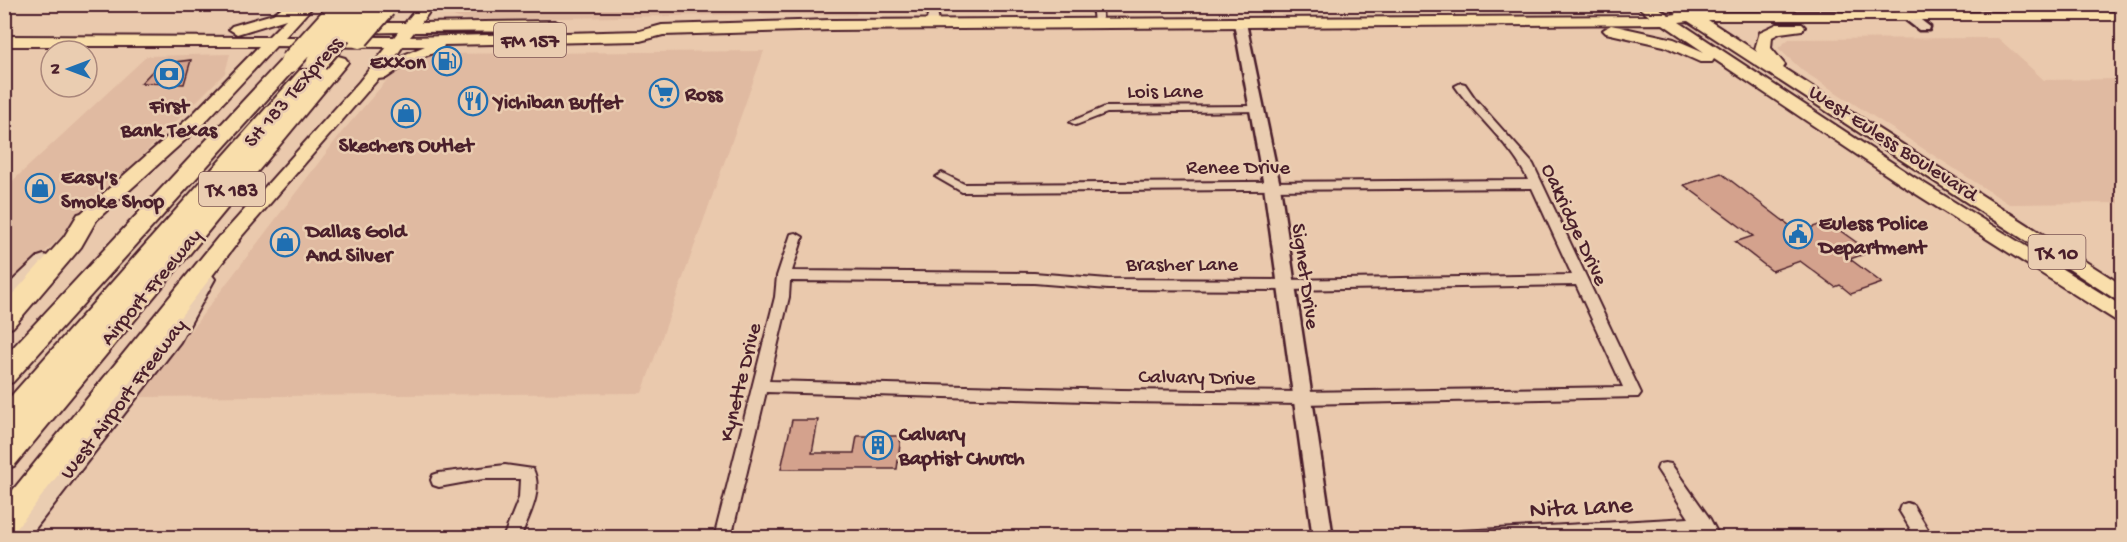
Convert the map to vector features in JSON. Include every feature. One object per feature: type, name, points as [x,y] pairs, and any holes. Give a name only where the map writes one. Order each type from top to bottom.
[{"type":"highway","name":"Airport Freeway","points":[[4,458],[318,58],[362,6]]},
{"type":"highway","name":"Airport Freeway","points":[[4,375],[318,58],[362,6]]},
{"type":"highway","name":"SH 183 TEXpress","points":[[4,409],[318,58]]},
{"type":"highway","name":"SH 183 TEXpress","points":[[4,423],[318,58]]},
{"type":"highway","points":[[4,321],[73,242],[86,219]]},
{"type":"highway","points":[[4,523],[227,241]]},
{"type":"highway","points":[[4,517],[80,425]]},
{"type":"main road","points":[[237,29],[278,17],[298,4]]},
{"type":"main road","points":[[4,301],[86,219],[190,126],[310,4],[314,15],[320,17],[398,17],[428,4],[438,17],[464,28]]},
{"type":"main road","name":"West Airport Freeway","points":[[15,537],[173,337],[227,241],[362,89],[428,4]]},
{"type":"main road","points":[[1525,21],[1587,11],[1595,4]]},
{"type":"main road","name":"West Euless Boulevard","points":[[1642,4],[1875,159],[2122,315]]},
{"type":"main road","name":"West Euless Boulevard","points":[[1672,4],[1698,15],[1786,76],[2122,294]]},
{"type":"main road","name":"FM 157","points":[[4,41],[274,42],[318,58],[398,42],[640,36],[662,30],[1094,23],[1665,20],[1698,15],[1795,18],[1909,10],[2119,21]]},
{"type":"main road","name":"FM 157","points":[[1698,15],[1810,25],[1924,27],[2119,21]]},
{"type":"main road","points":[[1544,21],[1558,26],[1628,32],[1668,42],[1784,100]]},
{"type":"main road","name":"FM 157","points":[[4,32],[22,30],[644,25],[662,30]]},
{"type":"main road","points":[[1786,76],[1763,49],[1765,35],[1777,29],[1810,25]]},
{"type":"main road","points":[[221,42],[243,52],[247,58],[247,69]]},
{"type":"main road","points":[[247,69],[284,54],[370,55],[373,60],[370,68],[359,81],[362,89],[405,58],[452,42]]},
{"type":"main road","points":[[1875,159],[1901,150]]},
{"type":"main road","points":[[2019,250],[2053,262],[2067,259]]},
{"type":"street","points":[[931,25],[935,4]]},
{"type":"street","points":[[1088,4],[1094,23]]},
{"type":"street","points":[[1094,23],[1097,4]]},
{"type":"street","points":[[1891,4],[1909,10],[1924,27]]},
{"type":"street","name":"Signet Drive","points":[[1240,23],[1272,186],[1323,537]]},
{"type":"street","name":"Oakridge Drive","points":[[1461,86],[1472,102],[1527,164],[1633,393]]},
{"type":"street","name":"Lois Lane","points":[[1076,122],[1105,111],[1256,109]]},
{"type":"street","name":"Renee Drive","points":[[942,177],[962,188],[1536,184]]},
{"type":"street","name":"Kynette Drive","points":[[722,537],[782,297],[784,276],[796,237]]},
{"type":"street","name":"Brasher Lane","points":[[784,276],[1034,278],[1108,284],[1286,285],[1581,280]]},
{"type":"street","name":"Calvary Drive","points":[[760,386],[1121,396],[1301,398],[1633,393]]},
{"type":"street","points":[[1665,469],[1708,531]]},
{"type":"street","points":[[439,480],[480,473],[512,471],[527,474],[531,484],[529,495],[511,537]]},
{"type":"street","points":[[1907,510],[1924,537]]},
{"type":"street","name":"Nita Lane","points":[[1461,537],[1708,531]]},
{"type":"shaded area","points":[[449,5],[859,5],[856,15],[777,14],[467,20],[455,17]]},
{"type":"shaded area","points":[[1998,38],[2044,80],[2122,79],[2122,203],[2009,204],[1803,71],[1778,48],[1789,39]]},
{"type":"shaded area","points":[[764,51],[642,393],[140,397],[342,132],[394,72],[427,54]]},
{"type":"shaded area","points":[[230,54],[225,73],[5,292],[5,188],[147,56]]},
{"type":"building","name":"First Bank Texas","points":[[191,60],[184,84],[141,83],[159,64]]},
{"type":"building","name":"Euless Police Department","points":[[1721,173],[1798,232],[1828,222],[1870,252],[1850,259],[1882,283],[1851,294],[1840,285],[1835,287],[1800,261],[1772,271],[1735,242],[1753,236],[1684,185]]},
{"type":"building","name":"Calvary Baptist Church","points":[[792,420],[818,420],[812,453],[854,453],[857,436],[901,436],[897,469],[781,469]]},
{"type":"place","name":"Exxon","points":[[447,61]]},
{"type":"place","name":"First Bank Texas","points":[[169,74]]},
{"type":"place","name":"Ross","points":[[664,93]]},
{"type":"place","name":"Yichiban Buffet","points":[[473,101]]},
{"type":"place","name":"Skechers Outlet","points":[[406,113]]},
{"type":"place","name":"Easy's Smoke Shop","points":[[40,188]]},
{"type":"place","name":"Euless Police Department","points":[[1798,234]]},
{"type":"place","name":"Dallas Gold And Silver","points":[[285,242]]},
{"type":"place","name":"Calvary Baptist Church","points":[[878,445]]}]
